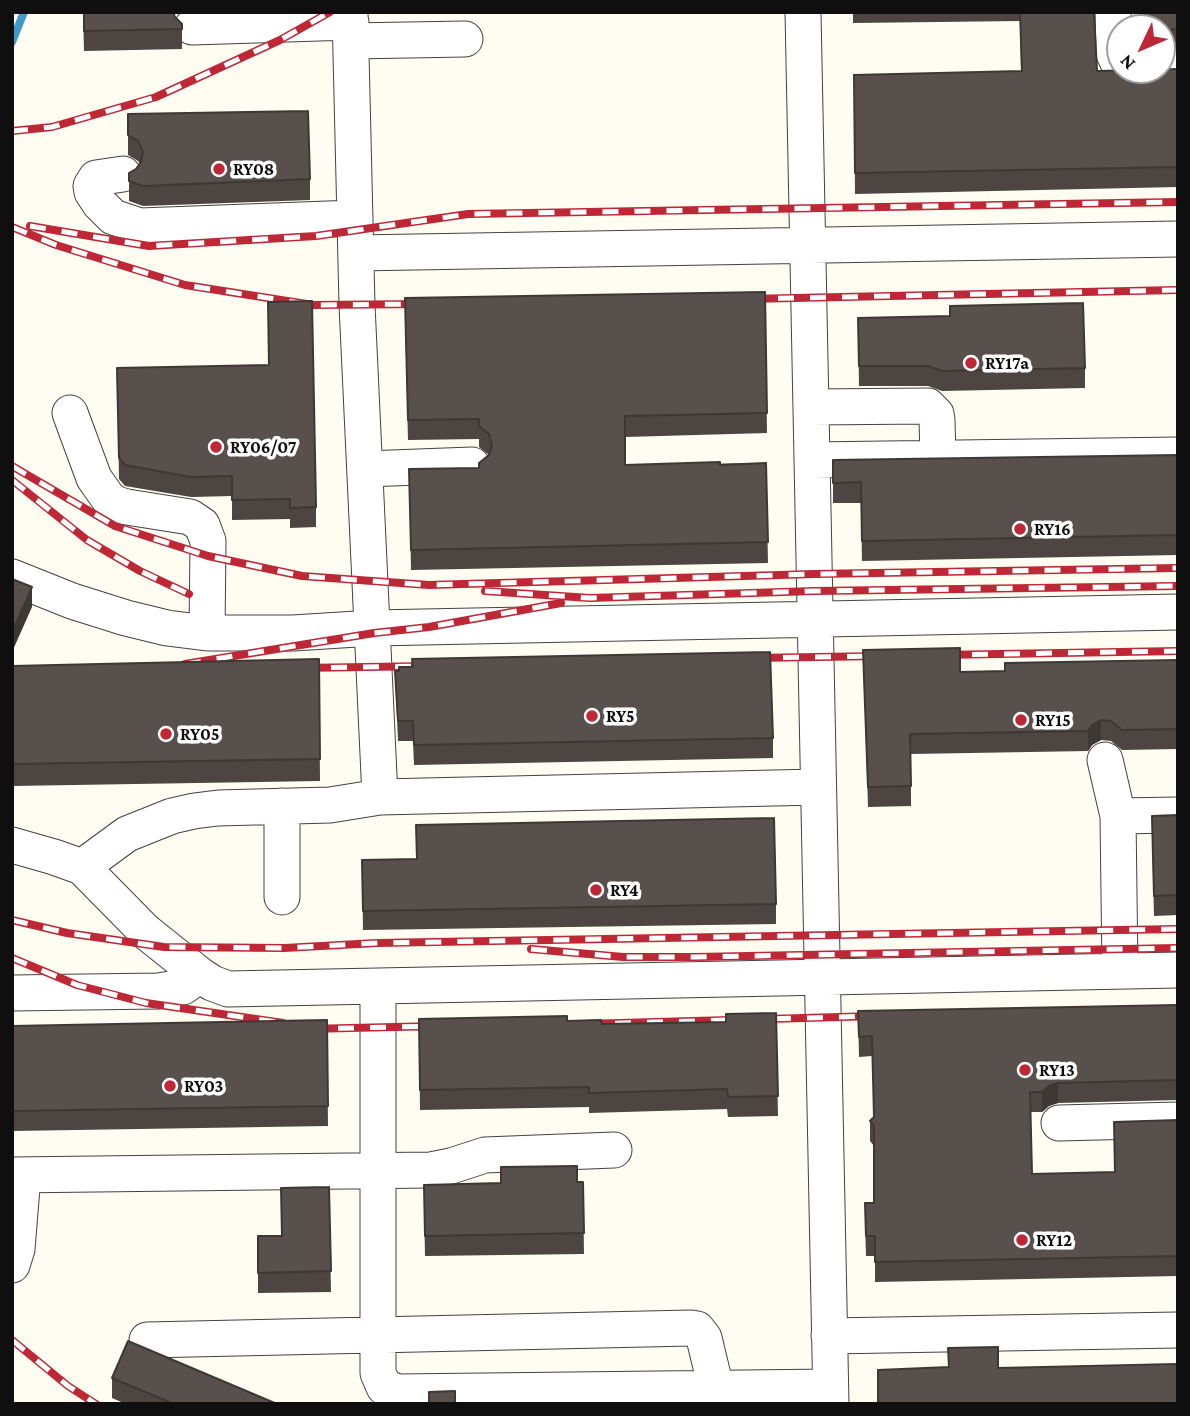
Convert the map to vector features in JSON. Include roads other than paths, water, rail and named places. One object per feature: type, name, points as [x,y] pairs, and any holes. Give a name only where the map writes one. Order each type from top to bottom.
[{"type":"lane","points":[[378,986],[378,1373],[380,1381],[388,1390],[716,1388],[830,1395],[803,12]]},
{"type":"lane","points":[[351,25],[356,253],[380,797]]},
{"type":"lane","points":[[192,27],[351,25],[465,39]]},
{"type":"lane","points":[[124,174],[96,177],[91,186],[92,192],[113,216],[140,226],[355,218]]},
{"type":"lane","points":[[356,253],[1178,239]]},
{"type":"lane","points":[[811,407],[928,406],[936,414],[938,458]]},
{"type":"lane","points":[[70,413],[94,478],[108,498],[127,507],[190,517],[202,525],[208,541],[207,634]]},
{"type":"lane","points":[[812,460],[1178,455]]},
{"type":"lane","points":[[365,469],[472,465]]},
{"type":"lane","points":[[12,577],[72,601],[126,618],[207,634],[293,633],[373,628],[1178,612]]},
{"type":"lane","points":[[1105,760],[1118,816],[1120,971]]},
{"type":"lane","points":[[82,867],[127,834],[172,816],[218,808],[330,805],[398,795],[818,787]]},
{"type":"lane","points":[[282,806],[282,897]]},
{"type":"lane","points":[[1118,816],[1178,815]]},
{"type":"lane","points":[[12,845],[82,867],[145,931],[200,975],[228,989],[1178,970]]},
{"type":"lane","points":[[12,993],[158,990],[183,987],[200,975]]},
{"type":"lane","points":[[1059,1123],[1178,1120]]},
{"type":"lane","points":[[12,1265],[17,1249],[18,1175],[442,1168],[475,1157],[495,1154],[614,1150]]},
{"type":"lane","points":[[147,1340],[697,1329],[704,1338],[716,1388]]},
{"type":"lane","points":[[829,1336],[1178,1330]]},
{"type":"waterway","points":[[12,42],[24,12]]},
{"type":"railway","points":[[12,131],[52,127],[156,97],[280,40],[330,12]]},
{"type":"railway","points":[[30,226],[149,246],[316,236],[468,214],[1178,202]]},
{"type":"railway","points":[[12,227],[56,245],[185,285],[313,305],[424,304]]},
{"type":"railway","points":[[746,299],[1178,290]]},
{"type":"railway","points":[[12,466],[115,526],[208,556],[302,576],[429,585],[814,574],[1178,568]]},
{"type":"railway","points":[[12,480],[87,540],[140,571],[189,594]]},
{"type":"railway","points":[[485,591],[590,598],[815,591],[1178,586]]},
{"type":"railway","points":[[185,664],[374,633],[429,627],[561,603]]},
{"type":"railway","points":[[940,655],[1178,651]]},
{"type":"railway","points":[[751,658],[884,656]]},
{"type":"railway","points":[[299,668],[432,666]]},
{"type":"railway","points":[[12,920],[67,933],[164,947],[284,948],[377,943],[1178,929]]},
{"type":"railway","points":[[531,949],[623,957],[695,957],[1178,948]]},
{"type":"railway","points":[[12,958],[77,985],[146,1003],[283,1023]]},
{"type":"railway","points":[[583,1024],[877,1016]]},
{"type":"railway","points":[[306,1029],[439,1026]]},
{"type":"railway","points":[[12,1340],[68,1386],[96,1404]]},
{"type":"place","name":"RY08","points":[[219,169]]},
{"type":"place","name":"RY17a","points":[[971,363]]},
{"type":"place","name":"RY06/07","points":[[216,447]]},
{"type":"place","name":"RY16","points":[[1020,529]]},
{"type":"place","name":"RY5","points":[[592,716]]},
{"type":"place","name":"RY15","points":[[1021,720]]},
{"type":"place","name":"RY05","points":[[166,734]]},
{"type":"place","name":"RY4","points":[[596,890]]},
{"type":"place","name":"RY13","points":[[1025,1070]]},
{"type":"place","name":"RY03","points":[[170,1086]]},
{"type":"place","name":"RY12","points":[[1022,1240]]}]
